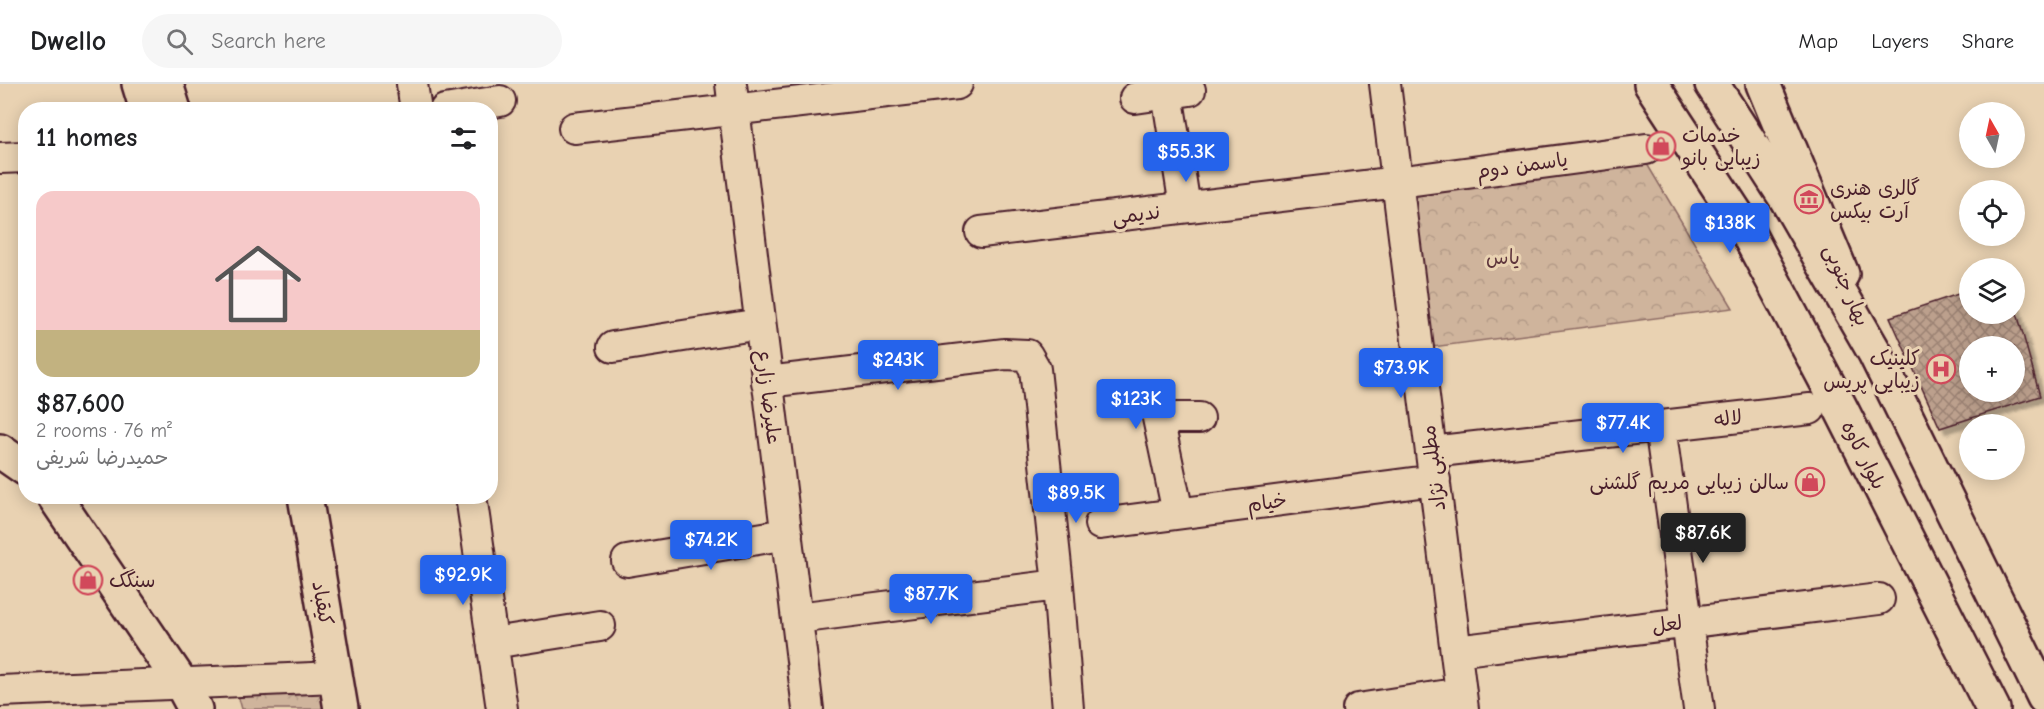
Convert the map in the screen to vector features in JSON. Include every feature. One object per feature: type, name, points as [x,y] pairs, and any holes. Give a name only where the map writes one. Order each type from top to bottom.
[{"type":"main road","points":[[139,84],[145,102]]},
{"type":"main road","points":[[166,84],[172,102]]},
{"type":"main road","name":"بلوار کاوه","points":[[1651,84],[1744,226],[1845,417],[1993,709]]},
{"type":"main road","points":[[1712,84],[1787,200],[1875,353],[2044,697]]},
{"type":"main road","name":"بهار جنوبی","points":[[1763,84],[1875,353]]},
{"type":"main road","points":[[0,450],[18,463]]},
{"type":"main road","points":[[59,504],[188,696]]},
{"type":"main road","name":"کیقباد","points":[[306,504],[341,709]]},
{"type":"street","points":[[412,84],[415,102]]},
{"type":"street","points":[[574,128],[732,97],[957,84]]},
{"type":"street","name":"مطلبی نژاد","points":[[1385,84],[1462,701]]},
{"type":"street","points":[[1135,98],[1178,91],[1185,207]]},
{"type":"street","name":"علیرضا زارع","points":[[732,97],[808,709]]},
{"type":"street","points":[[494,102],[500,101]]},
{"type":"street","name":"یاسمن دوم","points":[[1398,182],[1646,149]]},
{"type":"street","points":[[0,158],[18,157]]},
{"type":"street","name":"ندیمی","points":[[981,232],[1398,182]]},
{"type":"street","points":[[613,347],[760,324]]},
{"type":"street","points":[[768,382],[1005,354],[1027,355],[1035,369],[1058,585],[1068,709]]},
{"type":"street","name":"لاله","points":[[1433,466],[1660,426],[1810,409]]},
{"type":"street","points":[[1178,513],[1158,418],[1199,418]]},
{"type":"street","points":[[1660,426],[1699,709]]},
{"type":"street","points":[[0,450],[18,449]]},
{"type":"street","name":"خیام","points":[[1100,524],[1178,513],[1433,466]]},
{"type":"street","points":[[472,504],[502,709]]},
{"type":"street","points":[[627,561],[787,534]]},
{"type":"street","points":[[797,618],[1058,585]]},
{"type":"street","name":"لعل","points":[[1456,651],[1879,599]]},
{"type":"street","points":[[493,644],[600,626]]},
{"type":"street","points":[[0,691],[188,696],[336,677]]},
{"type":"street","points":[[1358,709],[1462,701]]},
{"type":"green space","name":"یاس","points":[[1644,159],[1733,308],[1425,348],[1404,189]]},
{"type":"green space","points":[[323,692],[325,709],[242,709],[238,695]]},
{"type":"building","name":"کلینیک زیبایی پریس","points":[[1959,294],[1959,324],[2020,324],[2023,336],[1959,336],[1959,402],[2021,402],[1984,414],[1959,414],[1959,422],[1940,428],[1890,317]]},
{"type":"building","name":"کلینیک زیبایی پریس","points":[[2025,342],[2040,396],[2025,401]]},
{"type":"place","name":"خدمات زیبایی بانو","points":[[1661,146]]},
{"type":"place","name":"گالری هنری آرت بیکس","points":[[1809,199]]},
{"type":"place","name":"کلینیک زیبایی پریس","points":[[1941,369]]},
{"type":"place","name":"سالن زیبایی مریم گلشنی","points":[[1810,482]]},
{"type":"place","name":"سنگک","points":[[88,580]]}]
